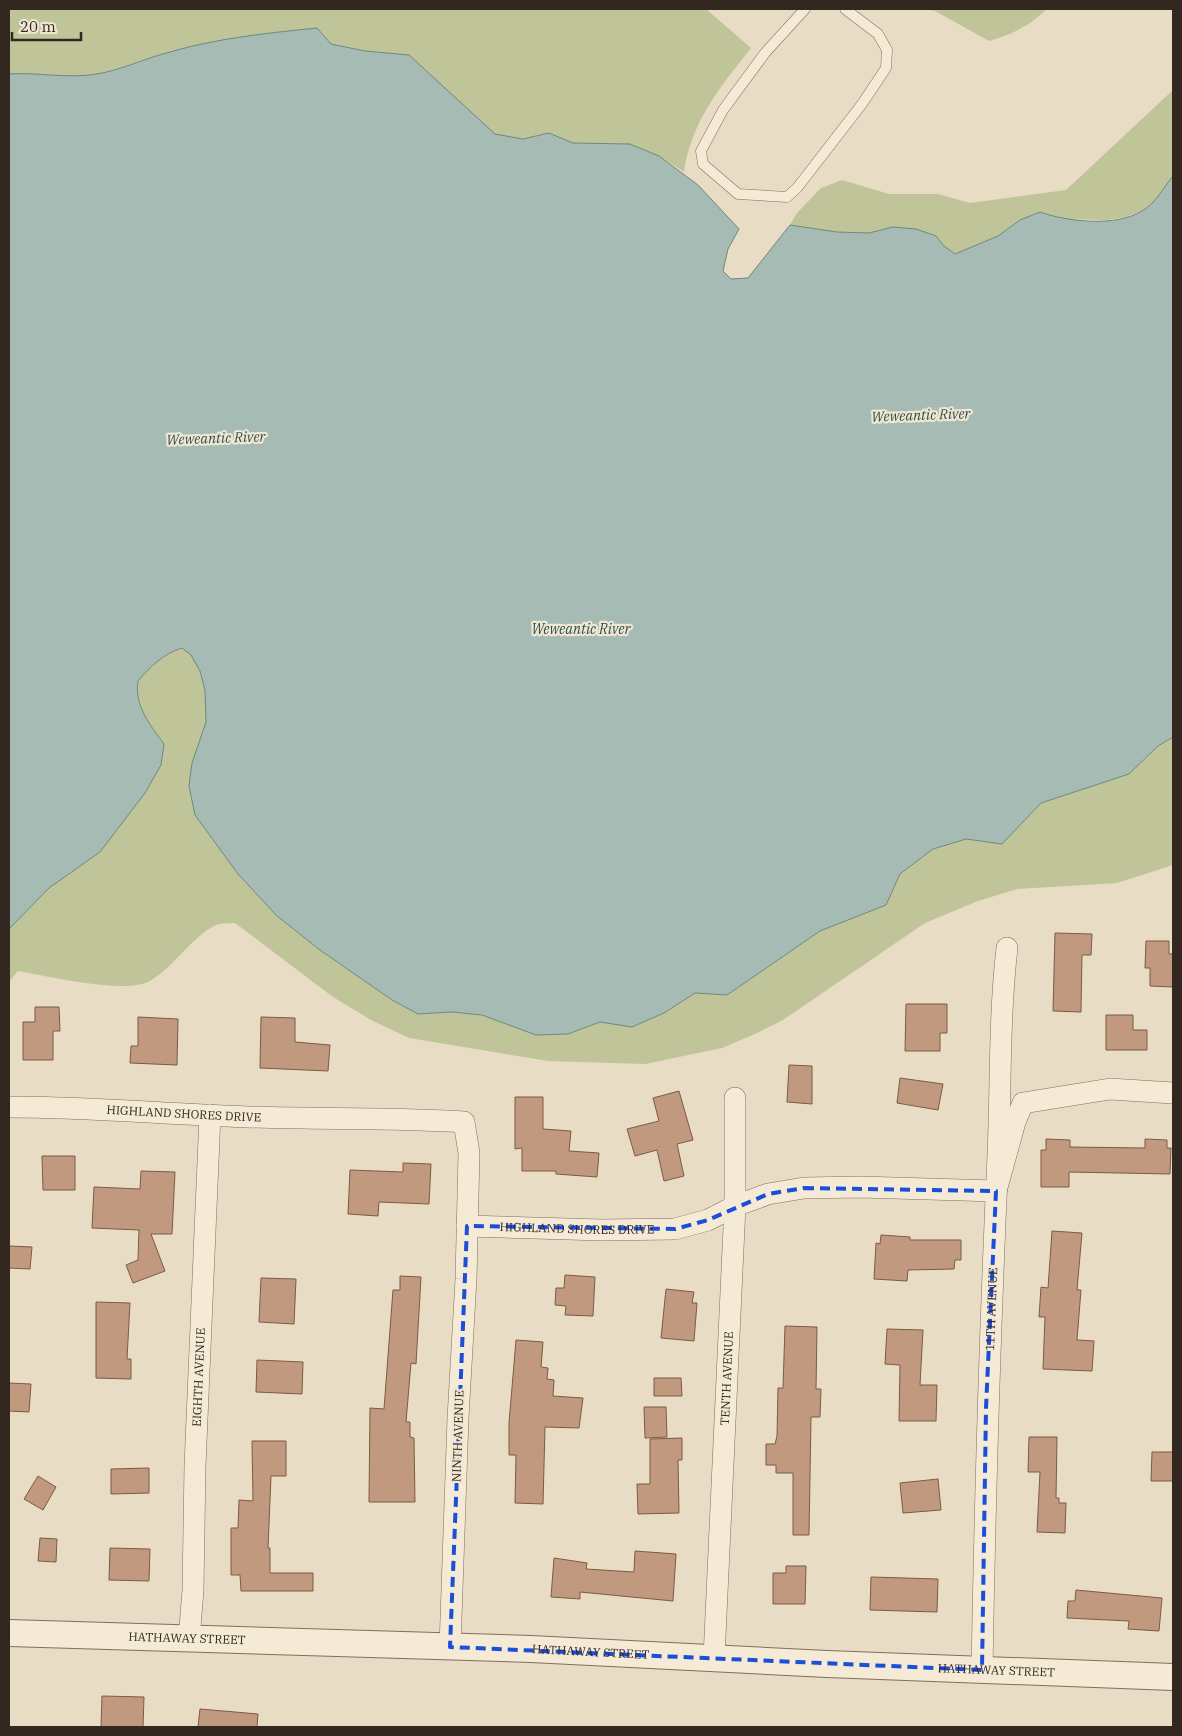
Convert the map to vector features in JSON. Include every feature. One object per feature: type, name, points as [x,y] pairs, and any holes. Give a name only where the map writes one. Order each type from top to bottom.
[{"type":"street","name":"11TH AVENUE","points":[[982,1670],[986,1408],[996,1191],[1001,998],[1007,948]]},
{"type":"street","points":[[996,1191],[1014,1122],[1023,1103],[1110,1089],[1173,1093]]},
{"type":"street","name":"TENTH AVENUE","points":[[714,1658],[735,1206],[735,1098]]},
{"type":"street","name":"HIGHLAND SHORES DRIVE","points":[[9,1107],[81,1107],[210,1115],[415,1119],[464,1122],[468,1153],[467,1226],[602,1230],[675,1229],[708,1220],[735,1206],[768,1194],[804,1188],[860,1187],[996,1191]]},
{"type":"street","name":"EIGHTH AVENUE","points":[[189,1639],[193,1590],[195,1466],[210,1115]]},
{"type":"street","name":"NINTH AVENUE","points":[[450,1647],[467,1226]]},
{"type":"street","name":"HATHAWAY STREET","points":[[9,1633],[450,1647],[1173,1677]]},
{"type":"lane","points":[[805,9],[765,54],[723,110],[701,151],[703,164],[738,194],[786,197],[792,192],[834,141],[886,68],[887,50],[878,34],[845,9]]},
{"type":"highlighted area","points":[[804,1188],[996,1191],[986,1408],[982,1670],[450,1647],[467,1226],[675,1229],[708,1220],[768,1194]]},
{"type":"green space","points":[[9,9],[706,9],[751,48],[708,106],[693,137],[684,172],[659,156],[630,144],[573,143],[549,133],[523,139],[495,134],[449,93],[365,51],[331,44],[317,28],[245,37],[191,47],[97,74],[75,76],[9,74]]},
{"type":"green space","points":[[923,9],[1047,9],[1020,29],[989,41],[935,11]]},
{"type":"green space","points":[[1173,90],[1173,176],[1155,201],[1142,211],[1126,217],[1107,220],[1061,219],[1040,212],[1020,220],[998,236],[955,254],[944,246],[936,236],[893,227],[869,233],[837,232],[790,225],[797,213],[821,188],[842,180],[889,194],[938,194],[970,203],[1066,190]]},
{"type":"green space","points":[[183,648],[191,655],[200,671],[205,690],[206,722],[192,763],[189,786],[195,815],[238,874],[277,916],[320,950],[392,1000],[418,1014],[452,1012],[482,1015],[536,1035],[568,1034],[600,1022],[632,1027],[664,1013],[695,993],[727,995],[820,931],[886,905],[900,874],[933,849],[966,839],[1002,843],[1041,803],[1129,774],[1158,746],[1173,737],[1173,865],[1117,883],[1017,889],[978,901],[925,923],[783,1020],[755,1034],[722,1048],[645,1064],[548,1061],[409,1038],[371,1020],[333,997],[235,923],[219,924],[210,928],[148,982],[121,986],[103,985],[18,971],[9,982],[9,929],[49,888],[100,852],[164,744],[144,714],[138,698],[138,681],[158,661]]},
{"type":"water","name":"Weweantic River","points":[[317,28],[331,44],[365,51],[409,55],[495,134],[523,139],[549,133],[573,143],[630,144],[659,156],[698,185],[739,229],[728,249],[723,271],[731,279],[748,278],[790,225],[837,232],[869,233],[893,227],[916,229],[936,236],[944,246],[955,254],[998,236],[1020,220],[1040,212],[1064,218],[1092,221],[1106,221],[1131,216],[1147,208],[1173,176],[1173,737],[1158,746],[1129,774],[1041,803],[1002,844],[966,839],[933,849],[900,874],[886,905],[820,931],[727,995],[695,993],[664,1013],[632,1027],[600,1022],[568,1034],[536,1035],[482,1015],[452,1012],[418,1014],[392,1000],[320,950],[277,916],[238,874],[195,815],[189,786],[192,763],[206,722],[205,690],[200,671],[191,655],[182,648],[158,661],[138,681],[138,698],[144,714],[164,744],[161,765],[145,793],[100,852],[49,888],[9,929],[9,74],[75,76],[97,74],[206,43]]},
{"type":"building","points":[[1055,933],[1092,934],[1091,955],[1082,955],[1081,1012],[1053,1011]]},
{"type":"building","points":[[1146,941],[1169,941],[1169,954],[1173,954],[1173,987],[1150,986],[1150,968],[1145,968]]},
{"type":"building","points":[[906,1004],[947,1004],[947,1033],[940,1033],[940,1051],[905,1051]]},
{"type":"building","points":[[35,1007],[59,1007],[60,1031],[53,1031],[53,1060],[23,1060],[23,1022],[35,1022]]},
{"type":"building","points":[[1106,1015],[1133,1015],[1133,1030],[1147,1030],[1147,1050],[1106,1050]]},
{"type":"building","points":[[138,1017],[178,1019],[177,1065],[130,1063],[131,1046],[138,1046]]},
{"type":"building","points":[[261,1017],[295,1018],[295,1042],[330,1045],[328,1071],[260,1068]]},
{"type":"building","points":[[789,1065],[812,1066],[812,1104],[787,1102]]},
{"type":"building","points":[[900,1078],[943,1084],[938,1110],[897,1103]]},
{"type":"building","points":[[679,1091],[693,1140],[677,1144],[684,1176],[664,1181],[657,1150],[635,1156],[627,1129],[659,1121],[653,1098]]},
{"type":"building","points":[[515,1097],[543,1097],[543,1129],[571,1131],[569,1151],[599,1153],[597,1177],[556,1174],[556,1171],[522,1171],[522,1148],[515,1149]]},
{"type":"building","points":[[1046,1139],[1070,1140],[1070,1147],[1145,1148],[1145,1139],[1167,1140],[1167,1148],[1171,1148],[1170,1174],[1069,1172],[1069,1187],[1041,1187],[1041,1150],[1046,1150]]},
{"type":"building","points":[[42,1156],[75,1156],[75,1190],[43,1190]]},
{"type":"building","points":[[403,1163],[431,1164],[429,1204],[379,1202],[378,1216],[348,1214],[350,1170],[403,1172]]},
{"type":"building","points":[[141,1171],[175,1172],[172,1234],[151,1234],[165,1271],[133,1283],[126,1265],[138,1260],[139,1230],[92,1228],[94,1187],[140,1189]]},
{"type":"building","points":[[1052,1231],[1082,1233],[1077,1290],[1081,1290],[1077,1340],[1094,1341],[1092,1371],[1043,1369],[1045,1317],[1039,1317],[1041,1287],[1048,1288]]},
{"type":"building","points":[[881,1235],[910,1237],[910,1240],[961,1240],[961,1260],[955,1260],[954,1269],[908,1270],[907,1281],[874,1279],[876,1243],[880,1244]]},
{"type":"building","points":[[9,1246],[32,1247],[30,1269],[9,1268]]},
{"type":"building","points":[[565,1275],[595,1277],[593,1316],[565,1315],[566,1306],[555,1305],[556,1288],[564,1288]]},
{"type":"building","points":[[400,1276],[421,1277],[416,1364],[411,1363],[406,1422],[410,1422],[410,1437],[414,1438],[415,1502],[369,1502],[370,1408],[384,1409],[393,1290],[400,1290]]},
{"type":"building","points":[[261,1278],[296,1279],[294,1324],[259,1322]]},
{"type":"building","points":[[666,1289],[694,1292],[692,1303],[697,1303],[694,1341],[661,1338]]},
{"type":"building","points":[[96,1302],[130,1303],[127,1359],[131,1359],[131,1379],[96,1378]]},
{"type":"building","points":[[785,1326],[817,1327],[816,1389],[821,1389],[820,1417],[811,1417],[809,1535],[793,1535],[793,1473],[776,1473],[776,1465],[766,1465],[766,1444],[775,1444],[777,1436],[778,1388],[783,1388]]},
{"type":"building","points":[[887,1329],[923,1330],[920,1385],[937,1385],[936,1421],[899,1421],[900,1365],[885,1364]]},
{"type":"building","points":[[516,1340],[543,1342],[541,1367],[548,1368],[547,1379],[554,1380],[553,1396],[583,1398],[579,1428],[545,1427],[543,1504],[515,1503],[516,1455],[509,1455],[509,1423]]},
{"type":"building","points":[[257,1360],[303,1362],[302,1394],[256,1392]]},
{"type":"building","points":[[654,1378],[681,1378],[682,1396],[654,1396]]},
{"type":"building","points":[[9,1383],[31,1384],[29,1412],[9,1411]]},
{"type":"building","points":[[644,1407],[666,1407],[667,1437],[645,1438]]},
{"type":"building","points":[[1029,1437],[1057,1437],[1056,1498],[1059,1498],[1059,1503],[1066,1503],[1065,1533],[1037,1532],[1040,1472],[1028,1472]]},
{"type":"building","points":[[682,1438],[682,1460],[678,1460],[679,1513],[638,1514],[637,1484],[650,1484],[650,1439]]},
{"type":"building","points":[[252,1441],[286,1441],[286,1476],[271,1476],[268,1548],[270,1548],[270,1573],[313,1573],[313,1591],[241,1591],[240,1575],[231,1575],[231,1528],[238,1528],[239,1500],[253,1501]]},
{"type":"building","points":[[1152,1452],[1173,1452],[1173,1481],[1151,1481]]},
{"type":"building","points":[[149,1468],[149,1493],[111,1494],[111,1469]]},
{"type":"building","points":[[38,1476],[56,1487],[43,1510],[24,1499]]},
{"type":"building","points":[[938,1479],[941,1510],[903,1513],[900,1483]]},
{"type":"building","points":[[40,1538],[57,1539],[56,1562],[38,1561]]},
{"type":"building","points":[[110,1548],[150,1549],[149,1581],[109,1580]]},
{"type":"building","points":[[635,1551],[676,1554],[673,1601],[580,1592],[580,1599],[551,1597],[554,1558],[587,1563],[586,1569],[634,1572]]},
{"type":"building","points":[[786,1566],[806,1566],[805,1604],[773,1604],[773,1573],[786,1573]]},
{"type":"building","points":[[871,1577],[938,1579],[937,1612],[870,1610]]},
{"type":"building","points":[[1076,1590],[1162,1598],[1159,1631],[1128,1629],[1129,1621],[1067,1618],[1068,1601],[1075,1601]]},
{"type":"building","points":[[102,1696],[144,1697],[143,1727],[101,1727]]},
{"type":"building","points":[[200,1709],[258,1714],[257,1727],[198,1727]]}]
